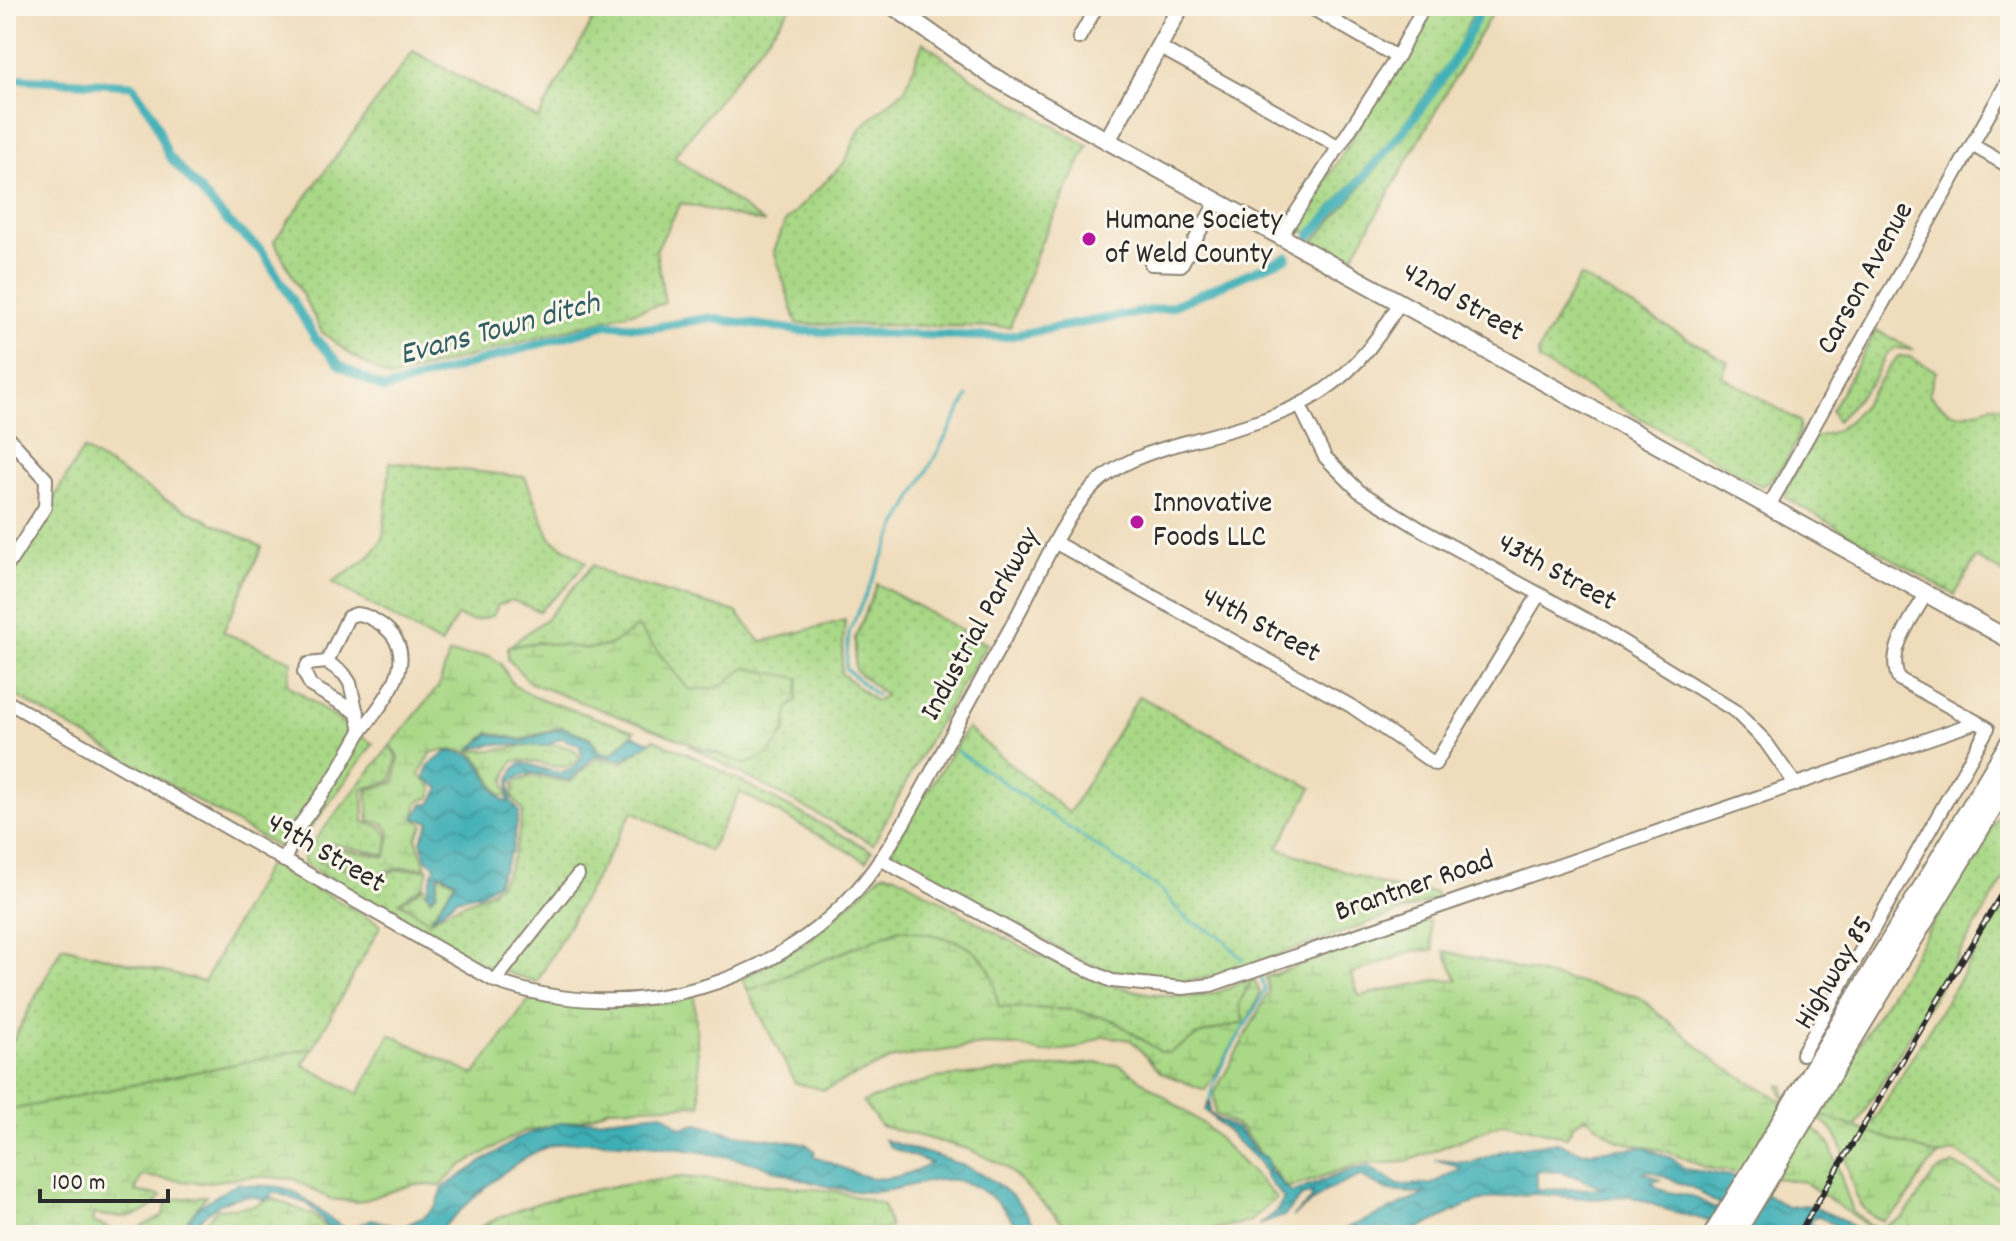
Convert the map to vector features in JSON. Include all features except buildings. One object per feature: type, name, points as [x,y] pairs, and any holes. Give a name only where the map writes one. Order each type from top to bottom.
[{"type":"highway","name":"Highway 85","points":[[1733,1235],[1801,1106],[2010,744]]},
{"type":"highway","name":"Highway 85","points":[[1714,1235],[1801,1106],[2010,777]]},
{"type":"main road","name":"42nd Street","points":[[893,6],[989,74],[1107,141],[2010,640]]},
{"type":"main road","points":[[1107,141],[1181,6]]},
{"type":"street","points":[[1079,38],[1097,6]]},
{"type":"street","points":[[1308,6],[1397,57]]},
{"type":"street","points":[[1281,236],[1397,57],[1424,6]]},
{"type":"street","points":[[1159,47],[1338,146]]},
{"type":"street","name":"Carson Avenue","points":[[1769,506],[2010,77]]},
{"type":"street","points":[[1972,145],[2010,167]]},
{"type":"street","points":[[1151,264],[1181,265],[1217,201]]},
{"type":"street","name":"Industrial Parkway","points":[[635,1000],[706,987],[766,962],[836,912],[880,859],[1056,543],[1091,488],[1120,466],[1156,451],[1261,423],[1300,406],[1354,368],[1381,335],[1400,302]]},
{"type":"street","name":"43th Street","points":[[1300,406],[1315,442],[1346,481],[1422,530],[1594,624],[1735,711],[1765,741],[1796,785]]},
{"type":"street","points":[[6,435],[46,479],[45,507],[6,568]]},
{"type":"street","name":"44th Street","points":[[1056,543],[1351,706],[1435,764],[1538,596]]},
{"type":"street","points":[[1802,1054],[1988,728],[1899,679],[1895,672],[1895,652],[1926,594]]},
{"type":"street","points":[[284,861],[298,828],[382,703],[401,668],[402,656],[397,639],[385,627],[356,614],[348,617],[327,662]]},
{"type":"street","points":[[358,713],[311,686],[304,672],[308,664],[327,662],[350,683],[358,713],[361,731]]},
{"type":"street","name":"49th Street","points":[[6,701],[495,981],[557,998],[635,1000]]},
{"type":"street","name":"Brantner Road","points":[[880,859],[1081,968],[1112,981],[1183,988],[1211,985],[1977,722]]},
{"type":"street","points":[[495,981],[578,875]]},
{"type":"green space","points":[[601,6],[792,6],[674,157],[765,223],[681,203],[656,250],[665,303],[390,378],[351,355],[322,332],[274,241],[413,51],[538,119]]},
{"type":"green space","points":[[1434,6],[1476,6],[1456,53],[1398,133],[1309,232],[1299,231],[1304,216]]},
{"type":"green space","points":[[1484,6],[1496,6],[1350,261],[1314,241],[1386,158],[1430,100],[1468,39]]},
{"type":"green space","points":[[923,42],[972,78],[1088,146],[1041,242],[1010,327],[797,324],[774,251],[785,222],[844,163],[861,127],[905,89]]},
{"type":"green space","points":[[1580,276],[1728,362],[1722,376],[1799,421],[1793,447],[1781,468],[1767,483],[1761,486],[1539,361],[1538,352]]},
{"type":"green space","points":[[1876,330],[1914,350],[1897,348],[1887,353],[1872,382],[1837,421],[1831,411]]},
{"type":"green space","points":[[1899,356],[1910,357],[1936,371],[1929,394],[1954,413],[1964,414],[1999,406],[2010,410],[2010,577],[1976,558],[1955,595],[1786,498],[1786,489],[1813,439],[1847,423]]},
{"type":"green space","points":[[83,449],[168,501],[262,547],[223,632],[292,661],[287,684],[373,744],[291,855],[6,690],[6,578]]},
{"type":"green space","points":[[390,462],[525,477],[550,538],[586,562],[567,586],[539,611],[512,600],[498,605],[493,616],[472,621],[457,616],[441,645],[332,582],[367,558],[383,538]]},
{"type":"green space","points":[[593,565],[616,578],[736,612],[761,642],[845,620],[841,673],[875,701],[885,695],[855,670],[855,638],[877,584],[987,644],[935,729],[873,844],[688,745],[745,764],[786,732],[788,709],[745,668],[718,688],[689,690],[618,643],[582,651],[538,642],[508,647],[546,619]]},
{"type":"green space","points":[[637,626],[689,690],[718,688],[745,668],[799,678],[797,700],[788,709],[785,729],[777,745],[764,757],[745,764],[530,683],[508,659],[508,647],[529,644],[602,647],[624,637]]},
{"type":"green space","points":[[449,654],[490,656],[501,664],[513,685],[535,697],[635,731],[611,754],[599,751],[590,737],[561,726],[523,740],[490,732],[470,750],[556,745],[578,753],[579,761],[562,767],[514,761],[506,779],[509,797],[500,795],[476,757],[460,750],[432,752],[419,774],[433,788],[431,797],[418,802],[414,818],[424,825],[416,838],[426,867],[395,868],[375,875],[319,862],[329,847],[386,857],[390,834],[385,824],[369,821],[367,790],[394,783],[399,758],[390,746],[439,686]]},
{"type":"green space","points":[[1139,696],[1312,788],[1278,848],[1388,887],[1436,893],[1437,899],[1218,976],[1179,982],[1136,979],[1085,963],[893,856],[895,843],[967,728],[1069,813]]},
{"type":"green space","points":[[654,739],[699,759],[872,851],[866,861],[740,792],[709,851],[633,811],[537,982],[465,959],[305,864],[303,855],[390,746],[397,758],[391,781],[363,789],[364,822],[382,827],[388,836],[386,855],[329,843],[318,861],[376,878],[396,870],[428,869],[424,885],[399,902],[430,921],[491,891],[507,872],[516,847],[523,810],[513,798],[514,784],[534,777],[570,782],[598,758],[622,763]]},
{"type":"green space","points":[[2010,796],[2010,869],[1851,1134],[1817,1114]]},
{"type":"green space","points":[[269,862],[381,925],[313,1048],[6,1111],[6,1054],[62,946],[204,982]]},
{"type":"green space","points":[[883,873],[896,875],[1046,959],[1127,989],[1168,996],[1207,995],[1253,977],[1239,1004],[1244,1022],[1201,1034],[1169,1053],[1161,1052],[1114,1021],[1075,1010],[998,1007],[900,929],[748,991],[742,979],[806,943]]},
{"type":"green space","points":[[439,874],[455,882],[429,921],[401,902],[424,887],[430,899],[436,895]]},
{"type":"green space","points":[[2010,895],[2010,1187],[1955,1151],[1939,1156],[1867,1132]]},
{"type":"green space","points":[[1429,920],[1434,951],[1416,950],[1351,974],[1359,996],[1436,980],[1458,980],[1444,951],[1639,997],[1722,1066],[1773,1095],[1822,1135],[1830,1145],[1853,1212],[1877,1229],[1903,1218],[1935,1173],[1954,1164],[2010,1194],[2010,1235],[1881,1235],[1804,1182],[1707,1168],[1666,1151],[1618,1141],[1586,1117],[1574,1124],[1567,1137],[1505,1122],[1406,1162],[1355,1165],[1287,1189],[1241,1128],[1215,1114],[1214,1094],[1269,992],[1266,977]]},
{"type":"green space","points":[[900,929],[954,940],[977,954],[992,976],[999,1007],[1075,1010],[1114,1021],[1161,1052],[1169,1053],[1201,1034],[1244,1022],[1239,1004],[1253,977],[1260,993],[1249,1019],[1205,1090],[1161,1073],[1131,1040],[1103,1036],[1078,1048],[1042,1053],[1018,1046],[983,1045],[894,1058],[824,1090],[795,1083],[748,991]]},
{"type":"green space","points":[[694,994],[701,1105],[609,1108],[588,1118],[522,1132],[461,1166],[440,1186],[414,1184],[358,1202],[330,1199],[294,1179],[254,1176],[199,1183],[142,1176],[135,1191],[162,1196],[155,1204],[132,1216],[94,1214],[92,1222],[128,1232],[162,1217],[168,1200],[206,1196],[175,1235],[6,1235],[6,1111],[313,1048],[303,1065],[359,1094],[390,1034],[474,1075],[529,1000],[641,1007]]},
{"type":"green space","points":[[1095,1063],[1120,1065],[1206,1126],[1277,1198],[1249,1222],[1185,1235],[1086,1235],[1064,1224],[1005,1166],[968,1149],[881,1126],[863,1102],[935,1078]]},
{"type":"green space","points":[[1779,1085],[1784,1086],[1784,1095],[1817,1114],[1939,1156],[1924,1172],[1902,1206],[1883,1221],[1870,1214],[1861,1204],[1837,1137],[1818,1118],[1784,1101]]},
{"type":"green space","points":[[682,1177],[835,1191],[883,1204],[890,1227],[870,1235],[466,1235],[492,1221],[544,1201],[598,1189]]},
{"type":"green space","points":[[272,1198],[313,1215],[333,1235],[194,1235],[217,1209],[253,1206]]},
{"type":"water","points":[[562,728],[589,738],[598,752],[611,755],[633,735],[651,742],[622,760],[596,755],[570,780],[530,774],[510,784],[511,801],[519,811],[512,850],[497,882],[482,893],[457,899],[432,918],[456,881],[439,872],[435,894],[431,897],[427,893],[435,866],[426,859],[421,840],[430,822],[414,818],[423,804],[431,804],[440,788],[425,779],[428,766],[448,751],[470,755],[507,803],[511,776],[521,763],[554,772],[569,770],[582,757],[580,745],[561,738],[545,746],[494,744],[471,749],[490,734],[523,741]]},
{"type":"water","points":[[1210,1100],[1210,1113],[1239,1130],[1257,1153],[1267,1158],[1269,1170],[1291,1193],[1354,1169],[1369,1167],[1398,1185],[1432,1184],[1462,1168],[1435,1160],[1471,1163],[1504,1150],[1557,1142],[1581,1152],[1643,1147],[1671,1158],[1685,1169],[1737,1177],[1787,1207],[1808,1205],[1841,1219],[1865,1235],[1851,1235],[1819,1216],[1811,1218],[1810,1224],[1834,1235],[1761,1235],[1668,1210],[1630,1196],[1595,1199],[1534,1194],[1495,1197],[1465,1206],[1407,1235],[1331,1235],[1426,1194],[1388,1191],[1360,1176],[1326,1191],[1292,1217],[1311,1200],[1312,1194],[1302,1196],[1284,1216],[1259,1225],[1275,1213],[1284,1198],[1268,1180],[1260,1163],[1205,1110]],"holes":[[[1537,1171],[1563,1172],[1605,1188],[1537,1190]],[[1650,1171],[1691,1187],[1719,1204],[1719,1209],[1698,1199],[1661,1189],[1651,1182],[1660,1180],[1643,1172]]]},
{"type":"water","points":[[663,1113],[681,1128],[697,1124],[736,1134],[806,1144],[815,1151],[813,1156],[871,1178],[896,1177],[931,1163],[891,1148],[885,1140],[936,1156],[998,1184],[1017,1200],[1043,1235],[1021,1235],[1010,1217],[988,1194],[959,1181],[939,1180],[881,1191],[858,1191],[816,1183],[720,1155],[659,1146],[573,1142],[554,1145],[524,1158],[479,1194],[439,1231],[440,1235],[391,1235],[374,1228],[359,1232],[331,1230],[308,1204],[275,1192],[265,1200],[253,1197],[231,1199],[202,1217],[187,1235],[179,1235],[198,1207],[238,1183],[292,1191],[334,1222],[349,1229],[372,1219],[400,1228],[424,1217],[436,1206],[443,1188],[520,1137],[555,1124]]},
{"type":"waterway","name":"Evans Town ditch","points":[[1310,236],[1383,155],[1428,99],[1448,70],[1482,6]]},
{"type":"waterway","name":"Evans Town ditch","points":[[6,78],[132,85],[153,115],[168,155],[228,222],[262,251],[316,339],[341,366],[384,389],[608,324],[652,328],[708,318],[801,331],[1004,337],[1170,307],[1287,257]]},
{"type":"waterway","points":[[876,695],[846,669],[849,632],[897,526],[968,396]]},
{"type":"waterway","points":[[957,751],[1161,890],[1185,918],[1220,936],[1243,960]]},
{"type":"waterway","points":[[1210,1100],[1218,1074],[1265,990],[1261,978]]},
{"type":"railway","points":[[1798,1235],[2010,880]]},
{"type":"place","name":"Humane Society of Weld County","points":[[1089,239]]},
{"type":"place","name":"Innovative Foods LLC","points":[[1137,522]]}]
